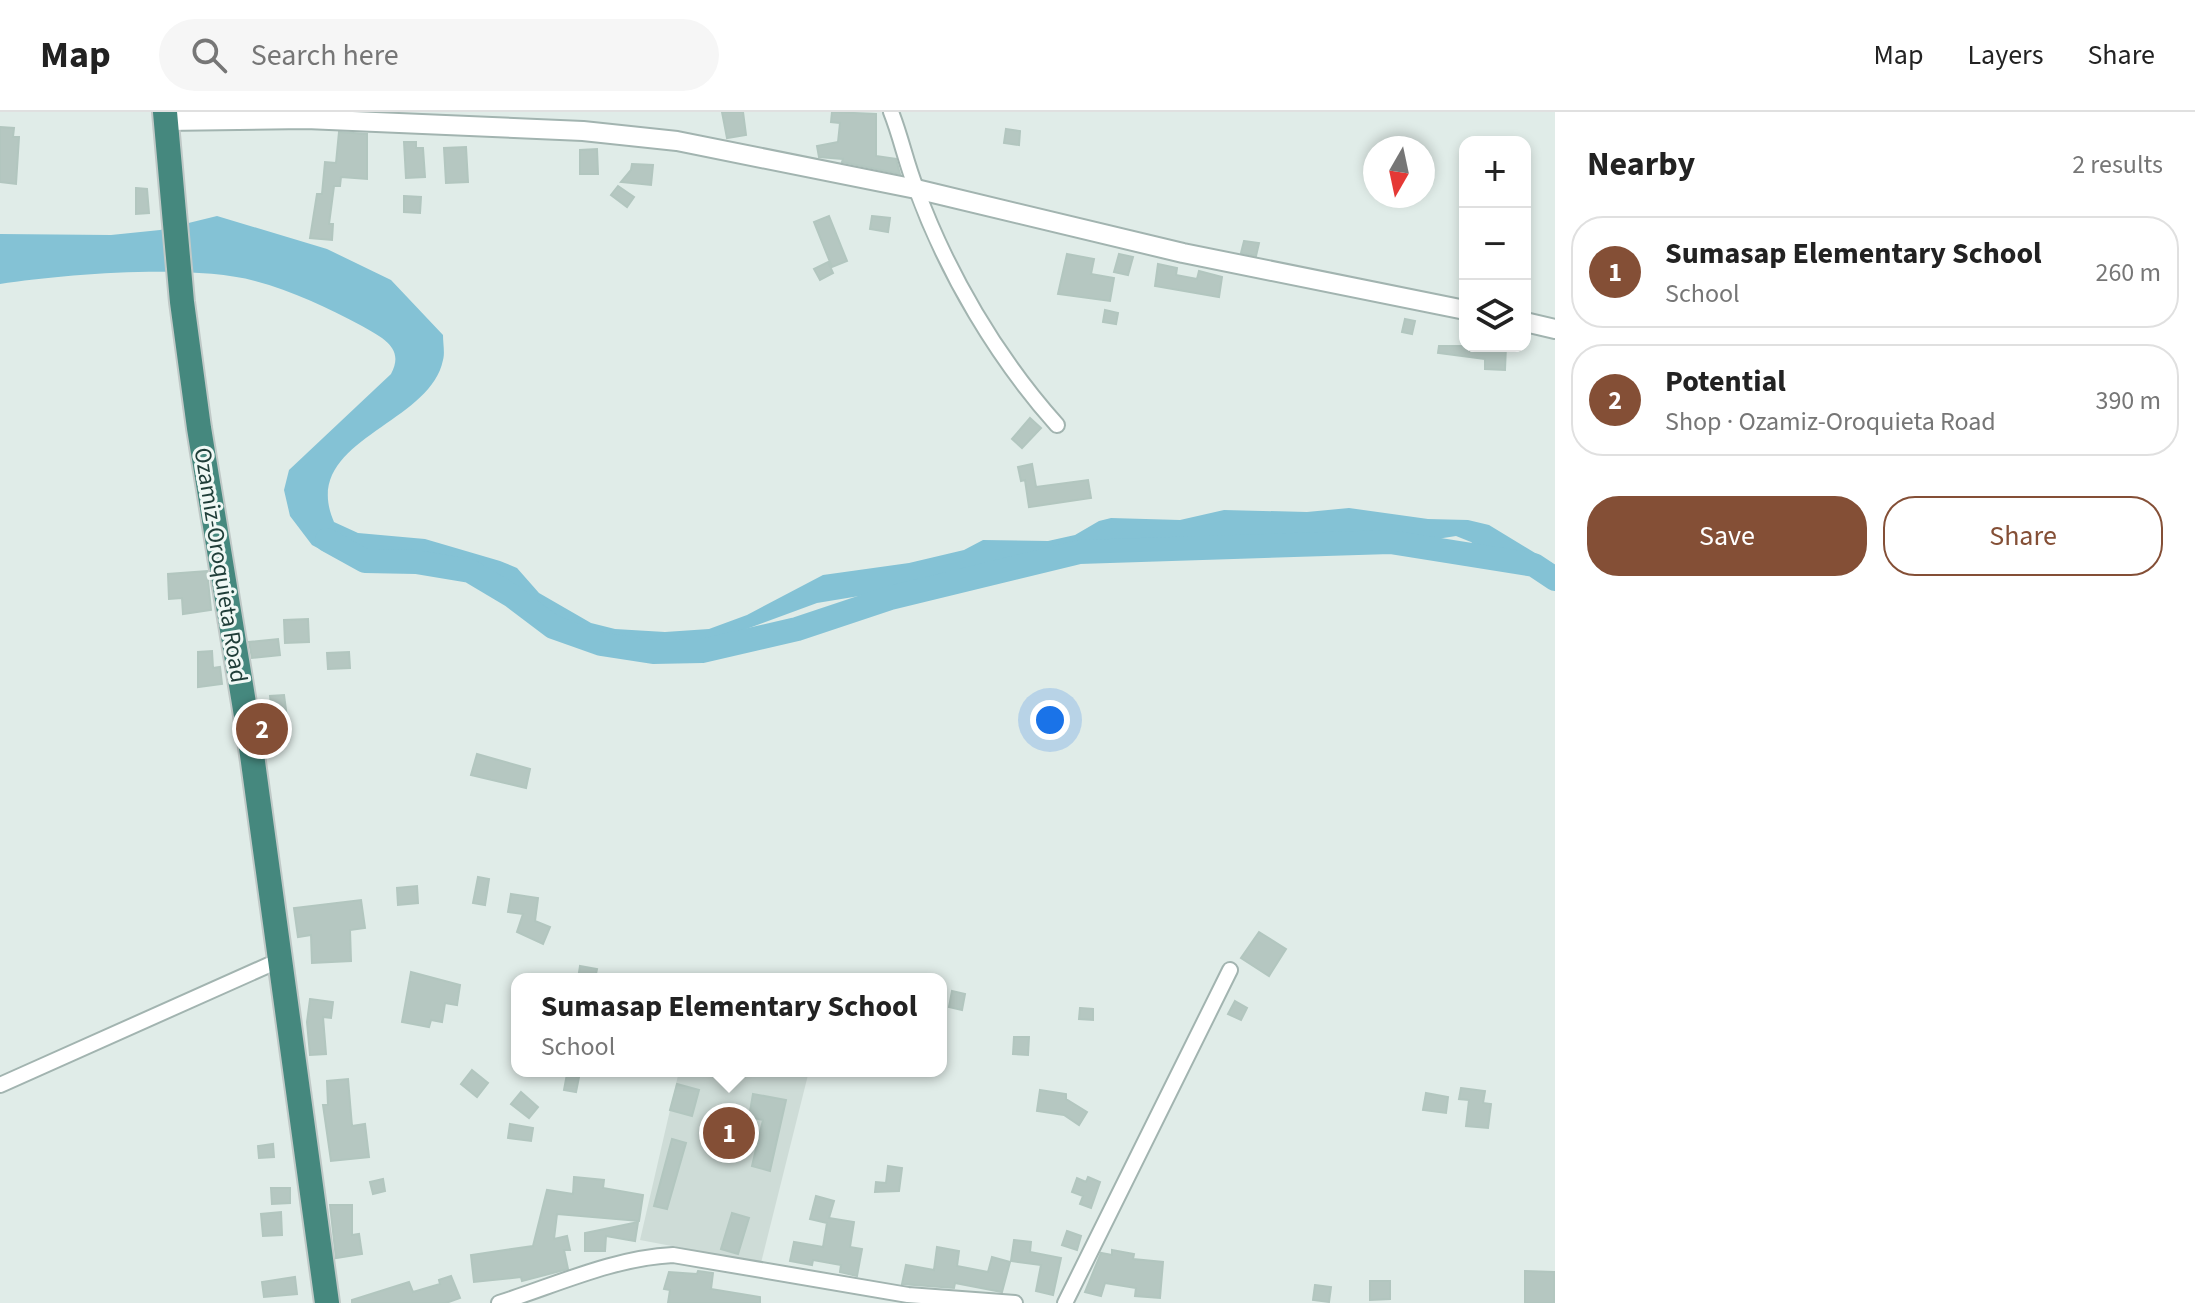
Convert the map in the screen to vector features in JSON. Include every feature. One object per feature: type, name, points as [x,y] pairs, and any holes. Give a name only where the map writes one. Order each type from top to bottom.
[{"type":"highway","name":"Ozamiz-Oroquieta Road","points":[[165,116],[182,302],[280,960],[327,1303]]},
{"type":"street","points":[[891,112],[916,189],[969,299],[1001,353],[1057,425]]},
{"type":"street","points":[[165,116],[583,131],[677,141],[916,189],[1183,253],[1459,309]]},
{"type":"street","points":[[1531,323],[1555,329]]},
{"type":"street","points":[[0,1085],[280,960]]},
{"type":"street","points":[[1065,1303],[1230,970]]},
{"type":"street","points":[[499,1303],[617,1263],[673,1255],[908,1295],[1015,1303]]},
{"type":"shaded area","points":[[678,1077],[808,1077],[761,1263],[640,1240]]},
{"type":"water","points":[[217,216],[327,249],[391,280],[443,335],[444,357],[433,383],[415,402],[349,452],[334,471],[328,494],[334,522],[358,533],[425,539],[500,561],[517,568],[539,593],[591,623],[615,629],[665,632],[709,629],[747,615],[823,575],[909,563],[964,550],[983,540],[1048,541],[1075,535],[1099,521],[1111,518],[1180,520],[1224,510],[1307,512],[1349,508],[1428,519],[1468,520],[1489,525],[1555,565],[1555,591],[1535,578],[1502,567],[1471,542],[1456,536],[1424,541],[1265,536],[1101,547],[1039,556],[938,583],[817,603],[703,645],[641,646],[615,643],[560,623],[477,566],[325,552],[312,545],[290,516],[284,490],[289,470],[391,374],[395,365],[394,351],[370,330],[297,295],[229,276],[129,272],[0,284],[0,234],[111,235],[160,230]]},
{"type":"building","points":[[722,112],[743,112],[746,135],[727,138]]},
{"type":"building","points":[[832,112],[876,114],[876,156],[896,159],[900,174],[842,162],[843,159],[819,157],[817,146],[838,142],[840,123],[831,122]]},
{"type":"building","points":[[0,127],[14,128],[13,137],[19,137],[16,184],[0,182]]},
{"type":"building","points":[[1006,129],[1020,131],[1019,145],[1004,143]]},
{"type":"building","points":[[339,132],[367,134],[367,179],[341,177],[340,186],[334,186],[329,224],[333,224],[332,240],[310,238],[317,194],[322,194],[325,162],[336,163]]},
{"type":"building","points":[[404,142],[416,142],[416,148],[423,148],[425,177],[406,178]]},
{"type":"building","points":[[466,147],[468,182],[446,183],[444,148]]},
{"type":"building","points":[[597,149],[598,174],[580,174],[580,150]]},
{"type":"building","points":[[632,164],[653,165],[651,185],[621,182]]},
{"type":"building","points":[[618,186],[634,197],[627,207],[611,195]]},
{"type":"building","points":[[136,188],[147,189],[149,213],[136,214]]},
{"type":"building","points":[[404,196],[421,197],[420,213],[404,212]]},
{"type":"building","points":[[829,216],[847,261],[832,267],[814,222]]},
{"type":"building","points":[[872,216],[890,218],[888,232],[870,229]]},
{"type":"building","points":[[1244,241],[1259,243],[1256,256],[1241,253]]},
{"type":"building","points":[[1067,254],[1094,259],[1091,274],[1114,278],[1110,301],[1058,294]]},
{"type":"building","points":[[1119,254],[1133,257],[1128,275],[1114,272]]},
{"type":"building","points":[[828,262],[833,273],[820,280],[814,269]]},
{"type":"building","points":[[1158,264],[1177,268],[1176,275],[1197,279],[1199,271],[1222,277],[1219,297],[1155,286]]},
{"type":"building","points":[[1105,310],[1118,313],[1116,324],[1103,322]]},
{"type":"building","points":[[1405,319],[1415,321],[1412,334],[1402,332]]},
{"type":"building","points":[[1439,346],[1459,346],[1459,352],[1506,352],[1505,370],[1485,369],[1485,359],[1438,353]]},
{"type":"building","points":[[1030,418],[1041,428],[1022,448],[1012,439]]},
{"type":"building","points":[[1032,464],[1036,487],[1088,480],[1091,498],[1029,507],[1025,480],[1021,481],[1018,467]]},
{"type":"building","points":[[207,571],[211,610],[183,614],[182,598],[169,599],[168,574]]},
{"type":"building","points":[[308,619],[309,642],[285,643],[284,620]]},
{"type":"building","points":[[278,639],[280,655],[252,658],[249,642]]},
{"type":"building","points":[[212,651],[213,668],[220,667],[222,684],[198,687],[198,652]]},
{"type":"building","points":[[349,652],[350,668],[328,669],[327,653]]},
{"type":"building","points":[[284,695],[288,725],[274,727],[270,696]]},
{"type":"building","points":[[477,754],[530,769],[526,788],[471,775]]},
{"type":"building","points":[[478,877],[489,879],[485,905],[473,903]]},
{"type":"building","points":[[417,886],[418,903],[398,905],[397,888]]},
{"type":"building","points":[[511,894],[538,898],[535,921],[550,927],[543,944],[517,932],[523,914],[508,912]]},
{"type":"building","points":[[361,900],[365,928],[350,930],[351,961],[312,963],[311,935],[298,937],[294,908]]},
{"type":"building","points":[[1259,932],[1286,949],[1269,976],[1241,958]]},
{"type":"building","points":[[580,966],[597,969],[596,973],[579,973]]},
{"type":"building","points":[[411,972],[460,985],[457,1005],[445,1003],[442,1022],[431,1020],[429,1027],[402,1022]]},
{"type":"building","points":[[952,991],[965,994],[962,1010],[949,1007]]},
{"type":"building","points":[[310,999],[333,1002],[331,1018],[323,1017],[326,1054],[310,1055],[307,1022]]},
{"type":"building","points":[[1235,1001],[1247,1008],[1241,1020],[1228,1014]]},
{"type":"building","points":[[1080,1008],[1093,1009],[1093,1020],[1079,1019]]},
{"type":"building","points":[[1014,1037],[1029,1037],[1028,1055],[1013,1054]]},
{"type":"building","points":[[472,1070],[488,1083],[477,1097],[461,1084]]},
{"type":"building","points":[[566,1077],[579,1077],[576,1092],[564,1090]]},
{"type":"building","points":[[348,1079],[352,1126],[365,1124],[369,1157],[331,1161],[323,1105],[328,1105],[327,1081]]},
{"type":"building","points":[[677,1084],[699,1090],[692,1116],[670,1110]]},
{"type":"building","points":[[1461,1088],[1485,1091],[1483,1103],[1491,1104],[1488,1128],[1466,1126],[1469,1100],[1459,1099]]},
{"type":"building","points":[[1040,1090],[1066,1094],[1066,1099],[1087,1112],[1079,1125],[1064,1115],[1037,1111]]},
{"type":"building","points":[[521,1092],[538,1107],[529,1118],[511,1104]]},
{"type":"building","points":[[1426,1093],[1448,1097],[1446,1113],[1423,1110]]},
{"type":"building","points":[[753,1094],[786,1100],[770,1171],[752,1166],[763,1120],[749,1117]]},
{"type":"building","points":[[510,1124],[533,1128],[531,1141],[508,1138]]},
{"type":"building","points":[[672,1139],[686,1143],[667,1209],[654,1206]]},
{"type":"building","points":[[273,1144],[274,1157],[259,1158],[258,1146]]},
{"type":"building","points":[[888,1166],[902,1168],[899,1191],[875,1192],[876,1182],[886,1183]]},
{"type":"building","points":[[574,1177],[604,1180],[603,1188],[643,1195],[639,1221],[557,1214],[554,1239],[567,1236],[570,1250],[564,1250],[568,1269],[522,1281],[521,1277],[474,1282],[471,1255],[533,1246],[547,1190],[573,1194]]},
{"type":"building","points":[[1088,1177],[1100,1182],[1091,1208],[1080,1204],[1083,1196],[1072,1192],[1077,1178],[1086,1182]]},
{"type":"building","points":[[383,1179],[385,1191],[373,1194],[370,1182]]},
{"type":"building","points":[[271,1188],[290,1188],[290,1203],[272,1204]]},
{"type":"building","points":[[816,1196],[834,1201],[829,1218],[854,1222],[850,1247],[862,1249],[857,1276],[840,1272],[841,1265],[813,1260],[812,1265],[790,1261],[794,1242],[823,1247],[827,1223],[810,1219]]},
{"type":"building","points":[[330,1205],[352,1205],[352,1235],[359,1234],[362,1254],[336,1258]]},
{"type":"building","points":[[281,1212],[282,1235],[263,1236],[261,1214]]},
{"type":"building","points":[[732,1213],[749,1218],[738,1254],[721,1249]]},
{"type":"building","points":[[638,1222],[635,1241],[606,1236],[605,1251],[585,1251],[585,1233]]},
{"type":"building","points":[[1067,1231],[1081,1236],[1077,1250],[1062,1245]]},
{"type":"building","points":[[1014,1240],[1031,1242],[1030,1252],[1061,1258],[1053,1295],[1036,1291],[1041,1265],[1011,1261]]},
{"type":"building","points":[[937,1247],[959,1251],[957,1266],[988,1272],[992,1257],[1010,1262],[1002,1292],[955,1283],[954,1288],[902,1284],[906,1265],[934,1270]]},
{"type":"building","points":[[1112,1250],[1134,1254],[1133,1259],[1163,1262],[1160,1298],[1135,1296],[1136,1288],[1105,1283],[1101,1296],[1085,1292],[1101,1253],[1112,1255]]},
{"type":"building","points":[[698,1271],[713,1273],[711,1289],[760,1297],[760,1303],[668,1303],[670,1290],[664,1289],[669,1272],[697,1274]]},
{"type":"building","points":[[1525,1271],[1554,1272],[1554,1303],[1525,1303]]},
{"type":"building","points":[[451,1276],[460,1298],[446,1303],[352,1303],[352,1300],[409,1282],[413,1292],[440,1284],[439,1280]]},
{"type":"building","points":[[295,1277],[297,1294],[264,1297],[262,1282]]},
{"type":"building","points":[[1370,1281],[1390,1281],[1390,1299],[1370,1300]]},
{"type":"building","points":[[1315,1285],[1331,1287],[1329,1302],[1313,1300]]},
{"type":"waterway","points":[[327,540],[365,561],[416,562],[470,571],[512,596],[553,627],[601,644],[653,652],[702,651],[797,629],[890,598],[1079,552],[1390,542],[1534,565],[1555,579]]},
{"type":"place","name":"Potential","points":[[262,729]]},
{"type":"place","name":"Sumasap Elementary School","points":[[729,1133]]}]
